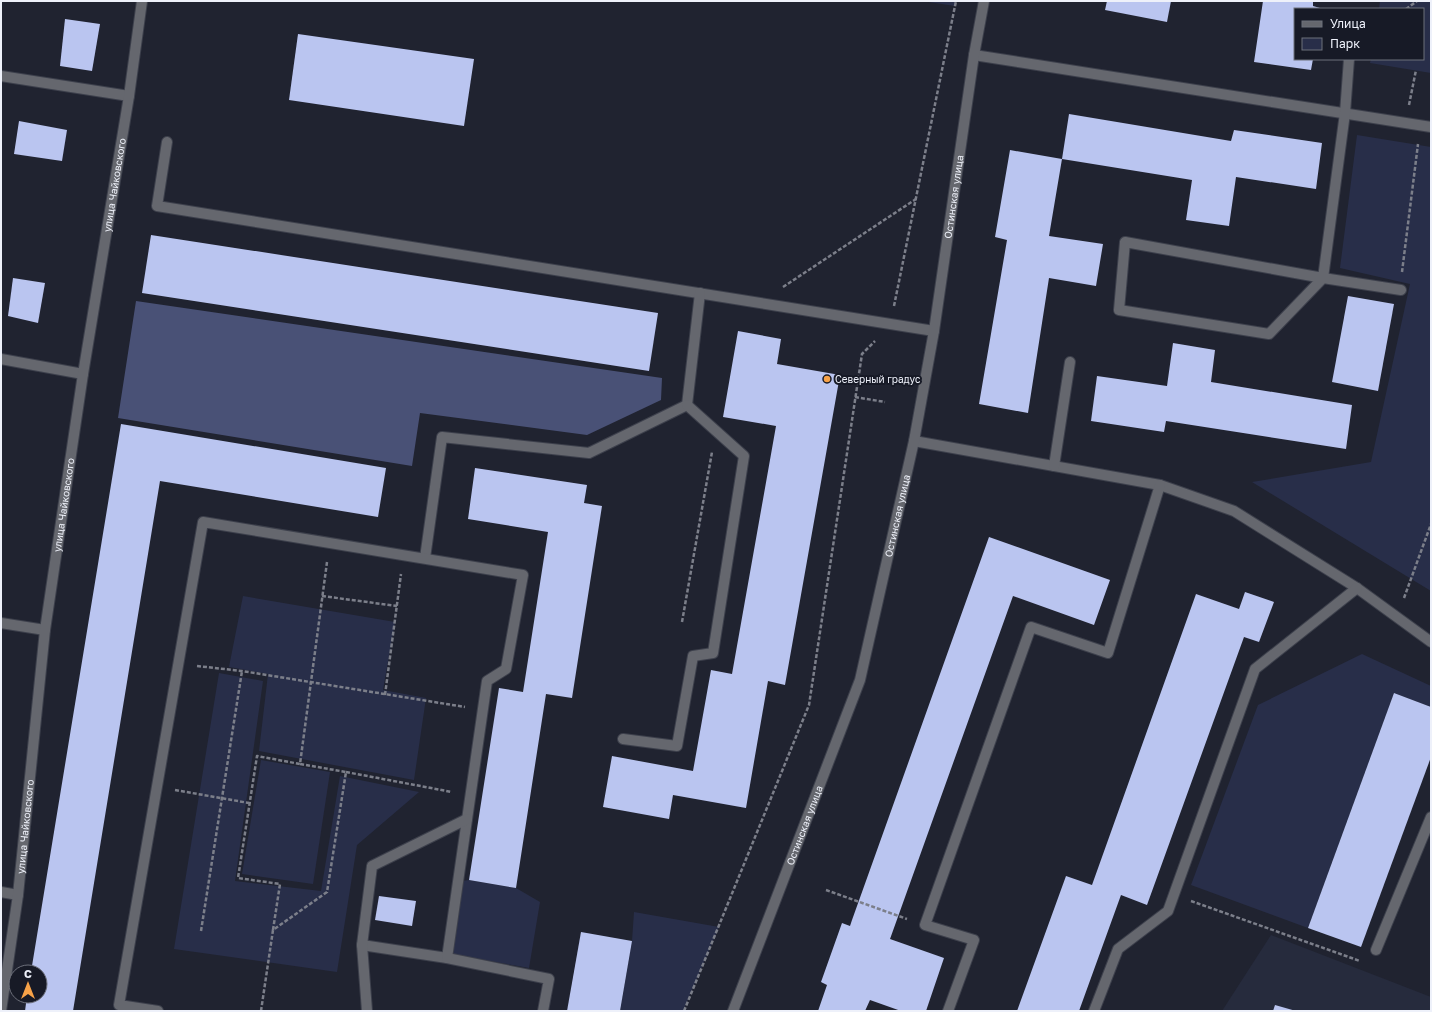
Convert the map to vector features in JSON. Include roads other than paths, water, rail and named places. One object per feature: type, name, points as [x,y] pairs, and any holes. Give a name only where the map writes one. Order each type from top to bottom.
[{"type":"street","name":"улица Чайковского","points":[[1,1011],[18,895],[45,630],[84,374],[129,96],[142,1]]},
{"type":"street","name":"Остинская улица","points":[[733,1011],[860,680],[914,441],[934,331],[974,55],[984,1]]},
{"type":"street","points":[[974,55],[1426,126]]},
{"type":"street","points":[[1350,60],[1345,113],[1323,278],[1269,334],[1119,310],[1125,242],[1323,278],[1401,290]]},
{"type":"street","points":[[1,76],[129,96]]},
{"type":"street","points":[[167,142],[157,206],[934,331]]},
{"type":"street","points":[[687,405],[700,293]]},
{"type":"street","points":[[1,360],[84,374]]},
{"type":"street","points":[[1054,466],[1070,362]]},
{"type":"street","points":[[623,739],[677,746],[692,656],[713,653],[744,456],[687,405]]},
{"type":"street","points":[[425,558],[442,437],[588,453],[687,405]]},
{"type":"street","points":[[914,441],[1160,485],[1234,511],[1357,588],[1431,642]]},
{"type":"street","points":[[948,1011],[974,940],[925,925],[1031,627],[1108,653],[1160,485]]},
{"type":"street","points":[[158,1011],[119,1005],[203,522],[523,575],[506,669],[487,681],[447,958]]},
{"type":"street","points":[[1094,1011],[1118,948],[1168,911],[1255,669],[1357,588]]},
{"type":"street","points":[[1,623],[45,630]]},
{"type":"street","points":[[1376,950],[1431,817]]},
{"type":"street","points":[[367,1011],[362,945],[372,866],[467,820]]},
{"type":"street","points":[[1,892],[18,895]]},
{"type":"street","points":[[362,945],[447,958],[549,979],[543,1011]]},
{"type":"place","name":"Северный градус","points":[[827,379]]}]
